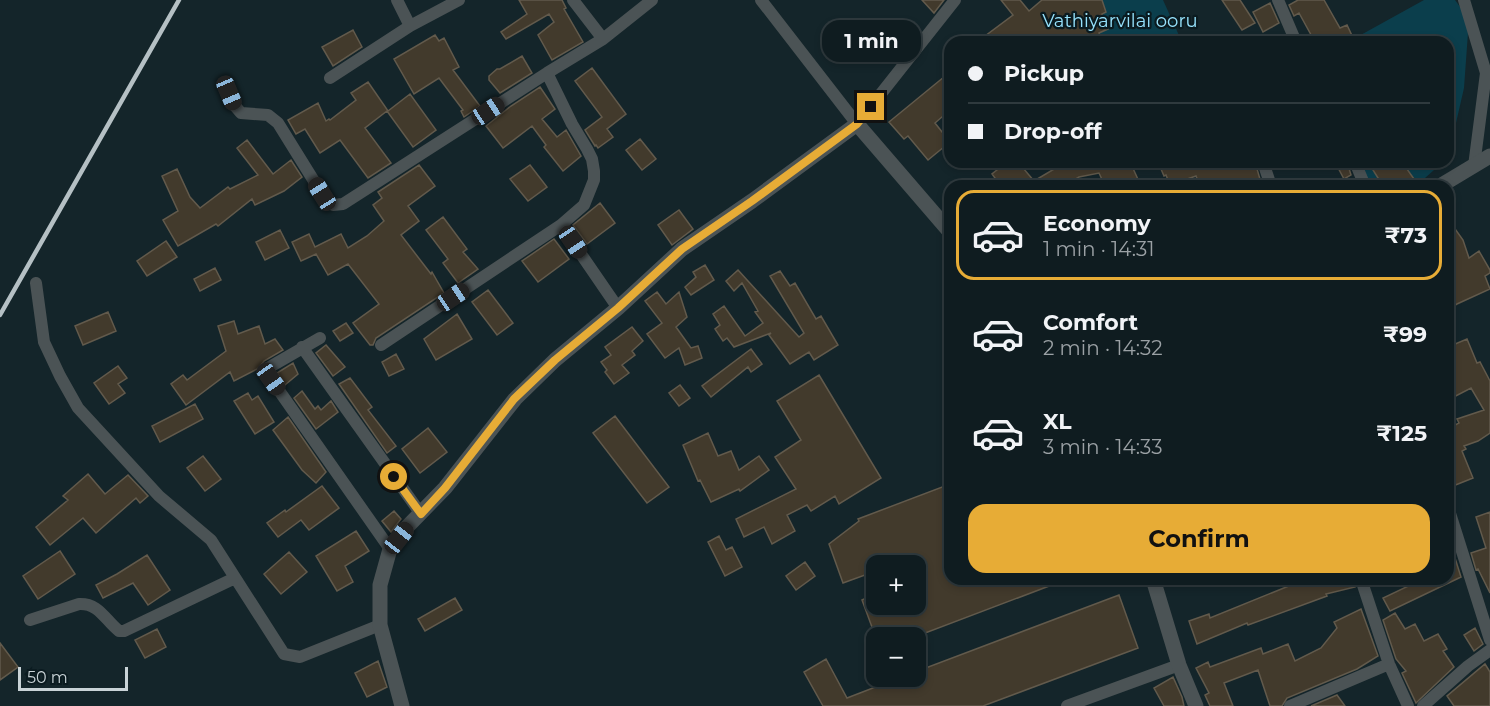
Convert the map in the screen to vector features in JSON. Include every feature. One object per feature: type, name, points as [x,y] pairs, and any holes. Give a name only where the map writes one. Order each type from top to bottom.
[{"type":"street","points":[[397,0],[410,26]]},
{"type":"street","points":[[330,78],[410,26],[459,0]]},
{"type":"street","points":[[573,0],[603,39]]},
{"type":"street","points":[[229,93],[241,113],[268,115],[278,123],[327,202],[338,206],[603,39],[652,0]]},
{"type":"street","points":[[761,0],[857,124],[944,225]]},
{"type":"street","points":[[402,706],[380,625],[381,585],[390,549],[407,527],[445,488],[514,399],[555,360],[618,308],[682,249],[857,124],[955,0]]},
{"type":"street","points":[[1278,0],[1293,36]]},
{"type":"street","points":[[1464,0],[1486,73],[1474,166]]},
{"type":"street","points":[[381,345],[561,225],[584,205],[594,180],[592,159],[547,73]]},
{"type":"street","points":[[1450,180],[1490,156]]},
{"type":"street","points":[[561,225],[618,308]]},
{"type":"street","points":[[36,283],[44,342],[78,408],[159,496],[211,540],[281,650],[289,656],[300,657],[380,625]]},
{"type":"street","points":[[321,338],[268,368],[266,372],[390,549]]},
{"type":"street","points":[[302,347],[421,514]]},
{"type":"street","points":[[1454,526],[1490,640]]},
{"type":"street","points":[[30,620],[87,603],[100,611],[118,631],[124,631],[235,578]]},
{"type":"street","points":[[1155,585],[1179,665],[1196,706]]},
{"type":"street","points":[[1362,585],[1389,664],[1408,706]]},
{"type":"street","points":[[1423,706],[1468,666],[1490,650]]},
{"type":"street","points":[[1290,706],[1389,664]]},
{"type":"street","points":[[1066,706],[1179,665]]},
{"type":"green space","name":"Vathiyarvilai ooru","points":[[1060,0],[1163,0],[1179,36],[1074,36]]},
{"type":"green space","points":[[1424,0],[1455,0],[1469,19],[1464,88],[1454,132],[1454,36],[1359,36]]},
{"type":"green space","points":[[1362,168],[1436,168],[1423,180],[1367,180]]},
{"type":"building","points":[[519,0],[562,0],[566,8],[564,9],[583,42],[552,60],[538,35],[554,22],[549,14],[506,39],[501,32],[527,14]]},
{"type":"building","points":[[922,0],[944,0],[934,13]]},
{"type":"building","points":[[1001,0],[1020,0],[1029,11],[1042,0],[1102,0],[1106,12],[1102,14],[1108,29],[1099,33],[1100,36],[985,36],[1013,15]]},
{"type":"building","points":[[1222,0],[1240,0],[1255,23],[1242,30]]},
{"type":"building","points":[[1298,0],[1324,0],[1340,28],[1347,25],[1352,36],[1312,36],[1299,13],[1294,16],[1289,5]]},
{"type":"building","points":[[1270,3],[1279,23],[1263,32],[1253,12]]},
{"type":"building","points":[[861,21],[875,40],[855,55],[841,36]]},
{"type":"building","points":[[353,30],[362,47],[333,66],[322,47]]},
{"type":"building","points":[[435,35],[439,41],[444,38],[459,67],[453,70],[480,106],[464,117],[461,111],[463,110],[439,78],[414,94],[394,59]]},
{"type":"building","points":[[522,56],[532,73],[500,93],[489,80],[489,76],[497,69]]},
{"type":"building","points":[[592,68],[626,114],[607,129],[613,137],[598,148],[585,130],[602,117],[575,81]]},
{"type":"building","points":[[944,77],[944,115],[935,123],[944,134],[944,147],[928,160],[908,136],[904,139],[889,122]]},
{"type":"building","points":[[368,82],[388,111],[410,94],[436,130],[413,147],[387,111],[365,128],[391,163],[368,178],[340,140],[320,153],[305,129],[296,134],[288,120],[318,103],[326,121],[330,120],[356,100],[351,93]]},
{"type":"building","points":[[540,87],[555,109],[542,119],[557,137],[566,130],[581,156],[563,171],[544,147],[546,145],[532,126],[503,148],[486,126]]},
{"type":"building","points":[[640,139],[656,159],[642,170],[626,150]]},
{"type":"building","points":[[247,140],[273,174],[291,160],[302,177],[284,191],[255,205],[252,199],[218,226],[216,224],[178,246],[163,220],[178,211],[162,176],[177,169],[190,197],[200,208],[228,187],[230,189],[258,175],[237,148]]},
{"type":"building","points":[[419,165],[435,186],[408,206],[419,221],[401,235],[431,274],[432,272],[444,293],[376,338],[373,345],[370,345],[353,323],[379,304],[348,264],[328,275],[316,254],[301,261],[292,242],[309,234],[315,247],[341,234],[348,248],[367,236],[384,221],[373,205],[382,198],[378,192]]},
{"type":"building","points":[[530,165],[547,187],[528,201],[510,179]]},
{"type":"building","points":[[1000,168],[1023,168],[1033,180],[992,180],[995,178],[992,174]]},
{"type":"building","points":[[1056,168],[1133,168],[1138,180],[1102,180],[1099,173],[1074,180],[1036,180]]},
{"type":"building","points":[[1161,168],[1257,168],[1260,180],[1198,180],[1196,176],[1184,180],[1168,180],[1166,175],[1164,176]]},
{"type":"building","points":[[1338,168],[1349,168],[1351,175],[1344,179]]},
{"type":"building","points":[[1376,168],[1406,168],[1415,180],[1379,180],[1373,170]]},
{"type":"building","points":[[600,203],[615,223],[587,244],[573,225]]},
{"type":"building","points":[[679,210],[693,229],[672,245],[658,225]]},
{"type":"building","points":[[443,217],[467,249],[463,252],[478,269],[458,283],[443,263],[448,259],[426,230]]},
{"type":"building","points":[[1454,227],[1463,240],[1469,258],[1479,251],[1490,270],[1490,273],[1485,276],[1490,289],[1454,306]]},
{"type":"building","points":[[280,230],[289,248],[265,260],[256,242]]},
{"type":"building","points":[[554,239],[569,259],[538,282],[522,261]]},
{"type":"building","points":[[166,241],[177,257],[147,276],[137,261]]},
{"type":"building","points":[[705,265],[714,280],[691,295],[685,287],[696,277],[693,272]]},
{"type":"building","points":[[215,268],[221,280],[200,291],[194,279]]},
{"type":"building","points":[[738,270],[799,337],[804,333],[770,276],[780,271],[790,286],[795,283],[816,319],[821,316],[838,345],[814,360],[809,352],[790,364],[769,335],[771,333],[734,347],[727,338],[723,341],[715,329],[720,325],[713,314],[724,306],[745,336],[763,323],[755,312],[758,311],[742,283],[734,291],[726,281]]},
{"type":"building","points":[[488,290],[513,323],[497,335],[472,302]]},
{"type":"building","points":[[657,292],[666,304],[679,292],[687,317],[676,327],[691,348],[698,346],[702,358],[685,365],[679,348],[665,358],[647,334],[662,323],[645,301]]},
{"type":"building","points":[[108,312],[116,331],[83,345],[75,326]]},
{"type":"building","points":[[457,314],[472,339],[436,360],[424,339]]},
{"type":"building","points":[[234,321],[238,334],[259,326],[265,344],[275,339],[283,350],[264,361],[259,368],[234,381],[230,372],[186,405],[171,384],[183,375],[187,380],[226,351],[218,326]]},
{"type":"building","points":[[346,323],[353,333],[340,341],[333,331]]},
{"type":"building","points":[[632,327],[643,341],[632,351],[635,355],[622,365],[629,373],[614,384],[601,362],[611,355],[605,347]]},
{"type":"building","points":[[1467,339],[1477,363],[1480,362],[1490,381],[1490,433],[1464,446],[1466,449],[1462,451],[1473,478],[1454,486],[1454,426],[1459,423],[1457,419],[1484,410],[1471,388],[1454,397],[1454,344]]},
{"type":"building","points":[[326,345],[345,367],[333,376],[316,353]]},
{"type":"building","points":[[751,349],[762,364],[751,372],[748,367],[711,397],[702,386]]},
{"type":"building","points":[[396,354],[404,369],[389,376],[382,362]]},
{"type":"building","points":[[293,363],[298,374],[285,385],[277,373]]},
{"type":"building","points":[[118,366],[127,378],[118,384],[125,393],[109,404],[94,383]]},
{"type":"building","points":[[819,375],[881,478],[839,504],[835,496],[811,511],[807,505],[787,515],[795,531],[772,544],[764,527],[744,537],[736,519],[796,489],[775,457],[801,440],[777,401]]},
{"type":"building","points":[[350,378],[372,407],[368,410],[396,446],[387,453],[339,384]]},
{"type":"building","points":[[680,385],[690,398],[679,406],[669,393]]},
{"type":"building","points":[[302,391],[315,409],[318,406],[321,410],[331,401],[338,412],[316,429],[294,398]]},
{"type":"building","points":[[248,393],[252,400],[258,396],[274,422],[255,434],[234,401]]},
{"type":"building","points":[[195,404],[203,419],[160,442],[152,426]]},
{"type":"building","points":[[615,416],[669,487],[647,503],[593,433]]},
{"type":"building","points":[[288,417],[326,472],[316,483],[302,470],[273,430]]},
{"type":"building","points":[[428,428],[447,452],[420,473],[402,449]]},
{"type":"building","points":[[708,433],[718,456],[731,451],[739,470],[759,456],[769,470],[740,491],[739,489],[711,502],[700,480],[698,481],[683,445]]},
{"type":"building","points":[[203,456],[221,479],[205,491],[187,468]]},
{"type":"building","points":[[88,474],[105,494],[128,475],[148,496],[140,503],[136,498],[96,533],[83,518],[50,545],[36,527],[68,500],[63,496]]},
{"type":"building","points":[[322,486],[339,508],[309,530],[301,520],[278,537],[267,523]]},
{"type":"building","points":[[944,486],[944,585],[1052,585],[926,633],[926,627],[872,627],[868,615],[926,615],[926,555],[866,555],[866,575],[843,583],[829,544],[859,521],[858,519]]},
{"type":"building","points":[[394,511],[401,519],[391,532],[382,521]]},
{"type":"building","points":[[1490,512],[1490,593],[1478,569],[1476,570],[1471,553],[1486,548],[1476,517]]},
{"type":"building","points":[[356,531],[369,551],[345,566],[353,582],[337,591],[316,556]]},
{"type":"building","points":[[719,536],[726,550],[732,547],[742,567],[725,576],[708,542]]},
{"type":"building","points":[[60,551],[75,574],[38,599],[23,576]]},
{"type":"building","points":[[289,552],[307,572],[281,594],[264,574]]},
{"type":"building","points":[[147,555],[170,590],[148,605],[133,583],[103,598],[96,585]]},
{"type":"building","points":[[1454,558],[1461,577],[1454,580]]},
{"type":"building","points":[[805,562],[815,576],[796,590],[786,576]]},
{"type":"building","points":[[1291,585],[1354,585],[1355,587],[1326,594],[1327,596],[1248,625],[1247,623],[1197,644],[1189,621],[1209,614],[1210,618]]},
{"type":"building","points":[[1410,585],[1444,585],[1390,611],[1383,598]]},
{"type":"building","points":[[1119,595],[1138,648],[983,706],[823,706],[804,672],[826,659],[847,698],[876,687],[926,687],[926,668]]},
{"type":"building","points":[[455,598],[462,610],[425,631],[418,619]]},
{"type":"building","points":[[866,598],[866,611],[862,600]]},
{"type":"building","points":[[1361,609],[1378,656],[1357,669],[1287,698],[1282,706],[1270,706],[1258,670],[1224,683],[1233,706],[1210,706],[1205,695],[1209,693],[1196,668],[1208,662],[1210,667],[1261,648],[1263,654],[1288,644],[1295,661],[1321,648],[1337,628],[1334,622]]},
{"type":"building","points":[[1395,613],[1405,629],[1415,624],[1424,641],[1438,634],[1447,649],[1443,651],[1454,667],[1416,703],[1402,673],[1406,671],[1396,659],[1383,620]]},
{"type":"building","points":[[1475,628],[1483,644],[1474,651],[1464,635]]},
{"type":"building","points":[[157,629],[166,647],[145,658],[135,640]]},
{"type":"building","points":[[0,643],[18,667],[0,680]]},
{"type":"building","points":[[378,661],[387,687],[367,697],[355,673]]},
{"type":"building","points":[[1485,664],[1490,672],[1490,706],[1454,706],[1447,696]]},
{"type":"building","points":[[1173,677],[1184,706],[1164,706],[1154,688]]},
{"type":"building","points":[[1337,695],[1345,706],[1311,706]]},
{"type":"railway","points":[[0,315],[179,0]]},
{"type":"route","points":[[394,477],[421,514],[445,488],[514,399],[555,360],[618,308],[682,249],[857,124],[871,107]]}]
